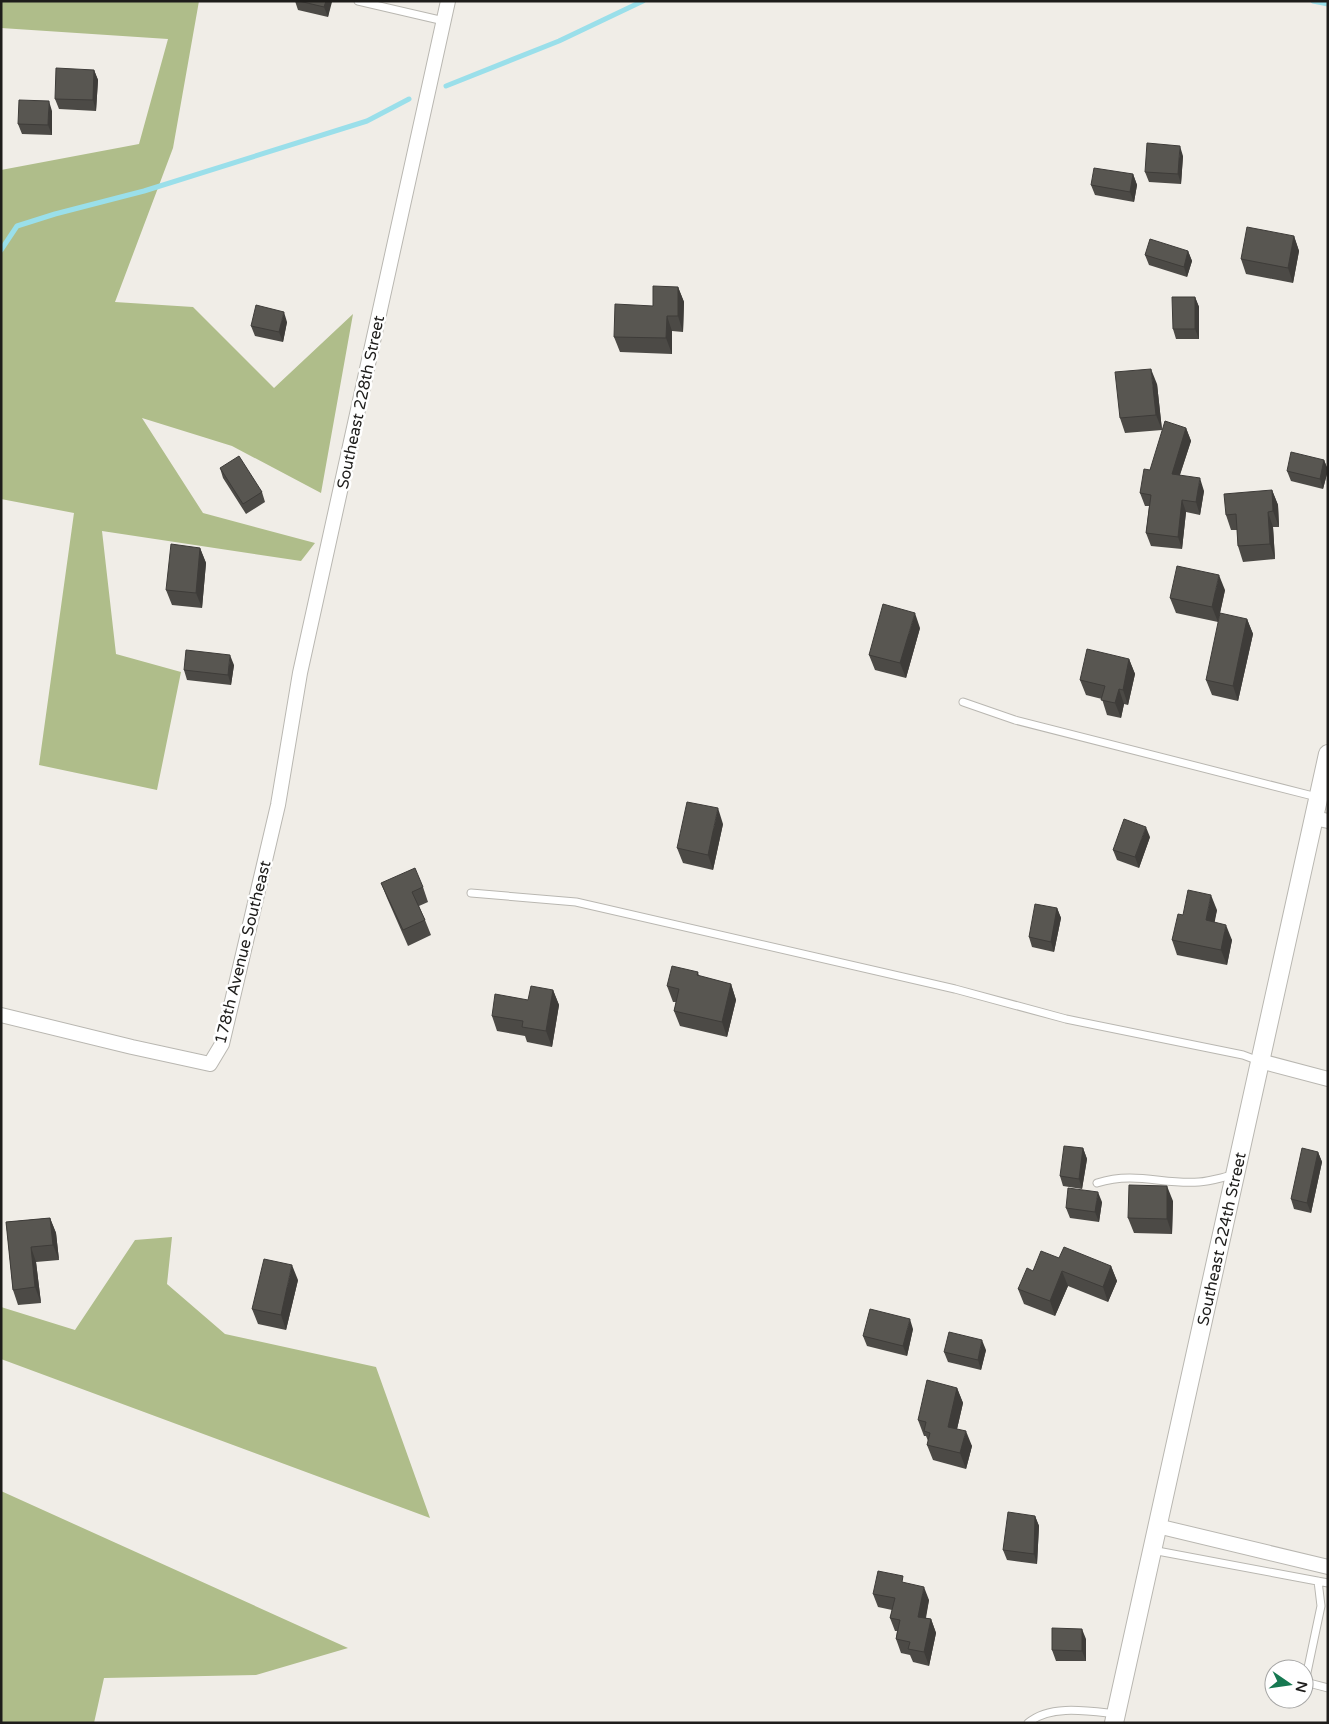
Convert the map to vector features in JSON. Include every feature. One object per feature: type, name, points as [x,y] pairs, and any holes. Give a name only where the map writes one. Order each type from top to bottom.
[{"type":"street","name":"Southeast 228th Street","points":[[278,805],[300,673],[448,1]]},
{"type":"street","name":"Southeast 224th Street","points":[[1115,1718],[1260,1061],[1321,820],[1318,798],[1328,754]]},
{"type":"street","name":"178th Avenue Southeast","points":[[1,1015],[210,1064],[222,1044],[228,1023],[278,805]]},
{"type":"street","points":[[1260,1061],[1328,1079]]},
{"type":"street","points":[[1157,1526],[1328,1568]]},
{"type":"lane","points":[[358,1],[444,21]]},
{"type":"lane","points":[[963,702],[1015,720],[1318,798]]},
{"type":"lane","points":[[471,893],[576,902],[954,989],[1066,1019],[1243,1055],[1260,1061]]},
{"type":"lane","points":[[1097,1183],[1109,1179],[1141,1177],[1198,1182],[1235,1175]]},
{"type":"lane","points":[[1152,1550],[1328,1583]]},
{"type":"lane","points":[[1318,1581],[1321,1606],[1305,1682],[1328,1688]]},
{"type":"lane","points":[[1028,1723],[1033,1718],[1048,1713],[1076,1710],[1115,1718]]},
{"type":"green space","points":[[1,1],[199,1],[173,148],[115,302],[193,307],[274,388],[353,314],[321,493],[232,446],[142,418],[203,513],[315,543],[301,561],[102,531],[116,654],[181,672],[157,790],[39,765],[74,513],[1,499],[1,170],[139,144],[168,39],[1,28]]},
{"type":"green space","points":[[172,1237],[167,1284],[225,1334],[376,1367],[430,1518],[1,1359],[1,1307],[75,1330],[135,1240]]},
{"type":"green space","points":[[1,1491],[348,1648],[256,1675],[104,1678],[94,1723],[1,1723]]},
{"type":"building","points":[[299,1],[326,1],[324,7]]},
{"type":"building","points":[[56,68],[94,70],[93,100],[55,99]]},
{"type":"building","points":[[19,100],[49,101],[48,125],[18,124]]},
{"type":"building","points":[[1147,143],[1180,146],[1178,174],[1145,172]]},
{"type":"building","points":[[1094,168],[1133,174],[1130,192],[1091,185]]},
{"type":"building","points":[[1247,227],[1294,236],[1288,268],[1241,259]]},
{"type":"building","points":[[1150,239],[1188,251],[1184,267],[1145,255]]},
{"type":"building","points":[[653,286],[678,287],[678,316],[667,316],[666,338],[614,337],[615,304],[653,306]]},
{"type":"building","points":[[1172,297],[1195,297],[1195,329],[1173,329]]},
{"type":"building","points":[[256,305],[284,312],[279,332],[251,326]]},
{"type":"building","points":[[1151,369],[1156,415],[1120,418],[1115,372]]},
{"type":"building","points":[[1165,421],[1186,428],[1172,474],[1200,478],[1196,502],[1182,500],[1178,537],[1146,533],[1151,495],[1140,493],[1144,469],[1150,470]]},
{"type":"building","points":[[1291,452],[1324,460],[1320,479],[1287,471]]},
{"type":"building","points":[[239,456],[262,492],[243,504],[220,468]]},
{"type":"building","points":[[1272,490],[1273,511],[1268,512],[1270,544],[1238,546],[1236,514],[1226,515],[1224,494]]},
{"type":"building","points":[[171,544],[200,548],[196,593],[166,590]]},
{"type":"building","points":[[1177,566],[1219,575],[1212,607],[1170,598]]},
{"type":"building","points":[[883,604],[915,613],[900,663],[869,655]]},
{"type":"building","points":[[1220,613],[1247,619],[1233,686],[1206,680]]},
{"type":"building","points":[[1087,649],[1129,659],[1123,690],[1119,689],[1115,703],[1101,700],[1105,686],[1080,680]]},
{"type":"building","points":[[186,650],[230,655],[228,675],[184,670]]},
{"type":"building","points":[[687,802],[718,808],[708,855],[677,848]]},
{"type":"building","points":[[1124,819],[1146,827],[1135,857],[1113,850]]},
{"type":"building","points":[[415,868],[423,887],[412,892],[425,920],[403,930],[381,883]]},
{"type":"building","points":[[1188,890],[1211,895],[1206,920],[1226,925],[1221,950],[1172,940],[1178,914],[1183,915]]},
{"type":"building","points":[[1035,904],[1057,908],[1051,942],[1029,937]]},
{"type":"building","points":[[672,966],[698,972],[697,975],[731,984],[722,1022],[674,1011],[679,989],[667,986]]},
{"type":"building","points":[[531,986],[553,990],[546,1031],[522,1027],[523,1021],[492,1016],[495,994],[528,1000]]},
{"type":"building","points":[[1064,1146],[1083,1148],[1079,1179],[1060,1176]]},
{"type":"building","points":[[1302,1148],[1318,1152],[1307,1203],[1291,1199]]},
{"type":"building","points":[[1129,1185],[1167,1186],[1167,1219],[1128,1218]]},
{"type":"building","points":[[1068,1188],[1098,1192],[1095,1212],[1066,1208]]},
{"type":"building","points":[[50,1218],[53,1245],[31,1247],[35,1287],[13,1290],[6,1222]]},
{"type":"building","points":[[1064,1247],[1111,1266],[1103,1287],[1062,1271],[1050,1301],[1018,1289],[1027,1268],[1033,1271],[1041,1251],[1059,1258]]},
{"type":"building","points":[[264,1259],[292,1265],[281,1315],[252,1309]]},
{"type":"building","points":[[870,1309],[910,1319],[903,1346],[863,1336]]},
{"type":"building","points":[[949,1332],[982,1340],[978,1360],[944,1352]]},
{"type":"building","points":[[927,1380],[957,1388],[948,1427],[966,1431],[960,1453],[927,1445],[930,1433],[924,1431],[926,1422],[918,1420]]},
{"type":"building","points":[[1008,1512],[1035,1516],[1034,1554],[1003,1550]]},
{"type":"building","points":[[878,1571],[903,1576],[902,1582],[924,1587],[918,1617],[931,1619],[924,1652],[908,1649],[910,1642],[896,1639],[900,1620],[890,1618],[895,1598],[873,1594]]},
{"type":"building","points":[[1052,1628],[1082,1629],[1082,1651],[1052,1650]]},
{"type":"waterway","points":[[446,86],[559,41],[643,1]]},
{"type":"waterway","points":[[1313,1],[1328,4]]},
{"type":"waterway","points":[[1,250],[17,226],[144,191],[367,121],[409,99]]}]
